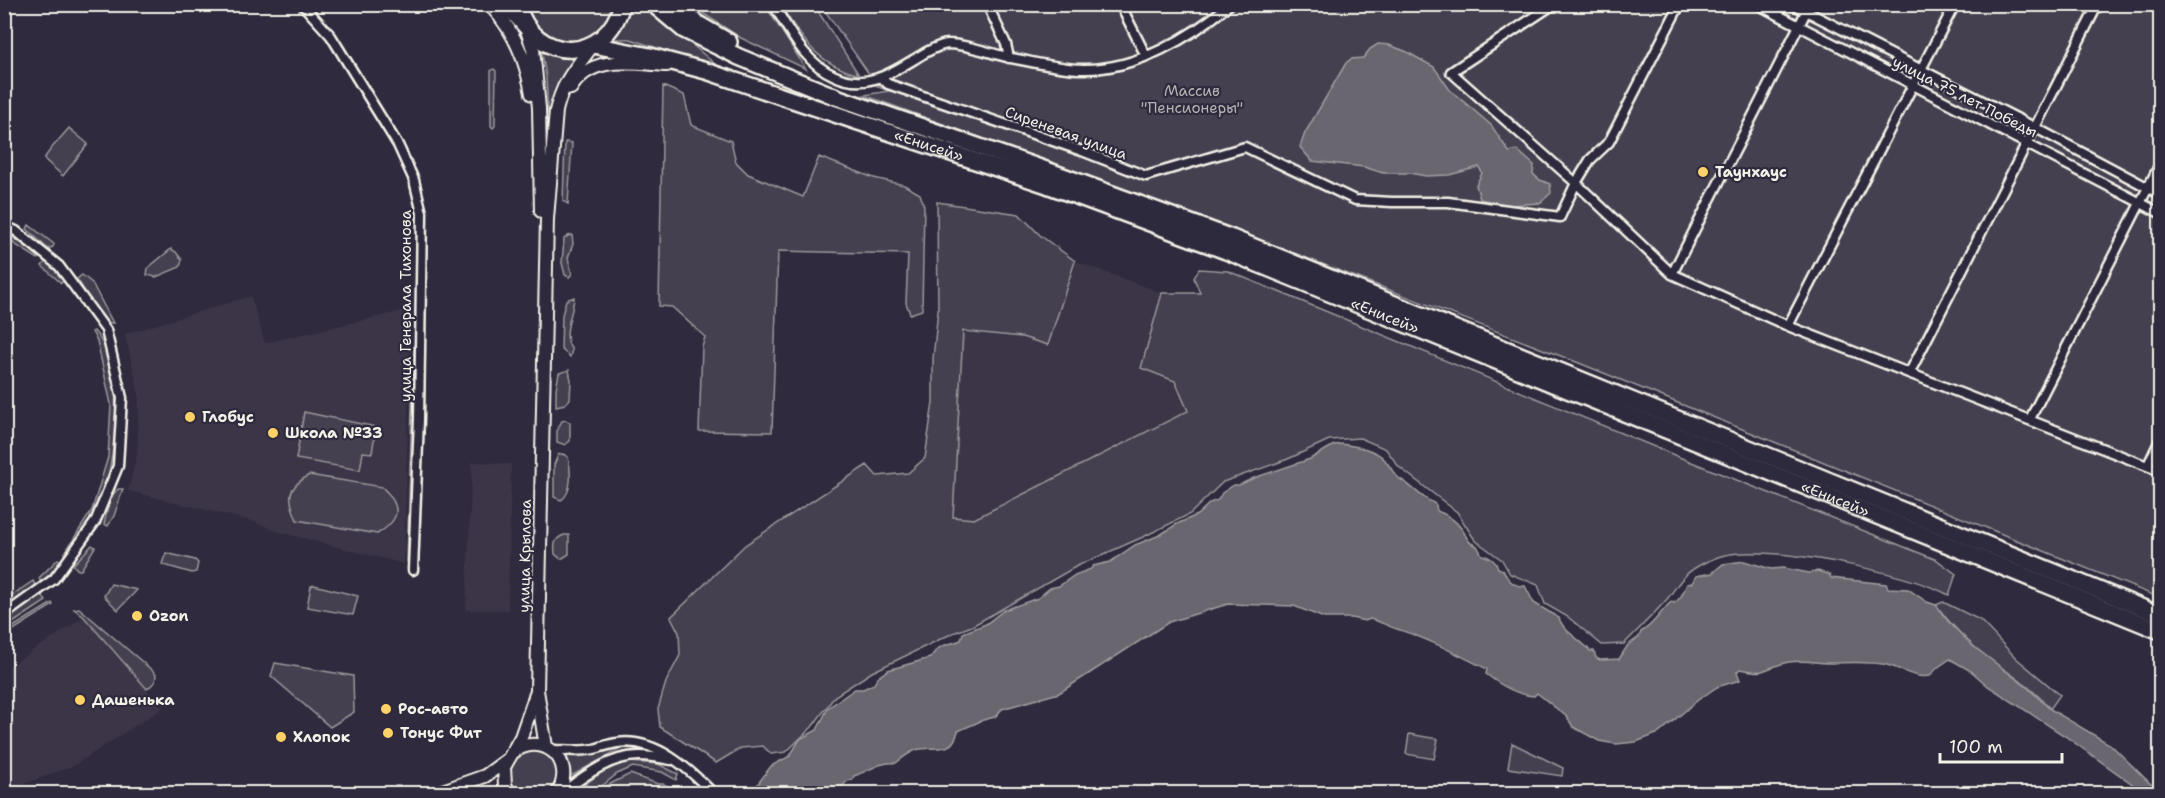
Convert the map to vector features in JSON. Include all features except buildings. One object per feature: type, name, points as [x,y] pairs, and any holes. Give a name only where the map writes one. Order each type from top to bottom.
[{"type":"highway","points":[[517,4],[527,30]]},
{"type":"highway","points":[[594,45],[614,26],[622,4]]},
{"type":"highway","name":"«Енисей»","points":[[653,4],[684,30],[739,57],[819,90],[1232,238],[2160,615]]},
{"type":"highway","points":[[673,4],[698,24],[735,46],[819,90]]},
{"type":"highway","name":"«Енисей»","points":[[527,30],[542,42],[555,48],[569,50],[594,45],[689,67],[1047,185],[1226,251],[2160,631]]},
{"type":"main road","points":[[489,4],[502,18],[522,54],[531,88],[539,143]]},
{"type":"main road","points":[[504,4],[527,30],[537,72],[544,366]]},
{"type":"main road","points":[[544,366],[547,219],[552,152],[560,96],[565,81],[594,45]]},
{"type":"main road","points":[[552,152],[564,104],[571,87],[585,71],[605,64],[622,62],[689,67]]},
{"type":"main road","name":"улица Крылова","points":[[544,366],[537,690],[549,748],[558,757],[564,774],[563,784],[558,794]]},
{"type":"main road","points":[[510,794],[503,776],[509,757],[531,713],[537,690]]},
{"type":"main road","points":[[434,794],[485,776],[518,748],[527,745],[549,748]]},
{"type":"street","name":"улица Генерала Тихонова","points":[[302,4],[331,36],[398,145],[414,180],[422,213],[420,354],[412,570]]},
{"type":"street","points":[[773,4],[805,55],[835,76],[864,82],[881,78],[939,46],[950,44],[1081,69],[1118,66],[1178,41],[1210,21],[1230,4]]},
{"type":"street","points":[[987,4],[1006,44],[1009,57]]},
{"type":"street","points":[[1120,4],[1146,56]]},
{"type":"street","points":[[1554,4],[1451,72],[1576,183],[1672,274],[1788,326],[2160,471]]},
{"type":"street","points":[[1576,183],[1590,160],[1610,142],[1680,4]]},
{"type":"street","name":"улица 75 лет Победы","points":[[1757,4],[2160,213]]},
{"type":"street","name":"улица 75 лет Победы","points":[[1792,4],[2160,194]]},
{"type":"street","points":[[1788,326],[1914,87],[1955,4]]},
{"type":"street","points":[[1910,372],[2098,4]]},
{"type":"street","points":[[1672,274],[1806,12]]},
{"type":"street","name":"Сиреневая улица","points":[[881,78],[888,84],[1082,151],[1146,176],[1245,147],[1355,200],[1448,202],[1560,217],[1576,183]]},
{"type":"street","points":[[2030,419],[2160,164]]},
{"type":"street","points":[[4,226],[16,231],[59,266],[106,330],[122,398],[118,466],[95,522],[54,579],[4,615]]},
{"type":"street","points":[[2148,465],[2160,440]]},
{"type":"street","points":[[549,748],[577,751],[633,742],[651,746],[696,776],[714,794]]},
{"type":"street","points":[[558,794],[599,767],[615,760],[638,756],[672,760]]},
{"type":"shaded area","points":[[1378,44],[1405,51],[1434,67],[1450,90],[1491,125],[1509,152],[1517,150],[1534,165],[1533,174],[1550,184],[1551,193],[1540,203],[1509,205],[1480,199],[1476,185],[1482,173],[1479,167],[1449,175],[1426,176],[1409,173],[1383,173],[1364,167],[1312,161],[1300,147],[1305,133],[1346,63],[1351,59],[1363,58],[1370,49]]},
{"type":"shaded area","points":[[1075,261],[1162,293],[1141,368],[1175,381],[1189,410],[974,519],[952,517],[963,330],[1022,337],[1048,345]]},
{"type":"shaded area","name":"Школа №33","points":[[251,296],[265,343],[411,309],[404,564],[279,532],[255,522],[128,491],[137,455],[139,395],[125,334]]},
{"type":"shaded area","points":[[1342,444],[1365,449],[1381,456],[1398,477],[1435,504],[1437,511],[1456,522],[1482,555],[1494,561],[1511,582],[1525,586],[1534,603],[1559,618],[1569,632],[1590,651],[1594,651],[1596,658],[1600,660],[1619,659],[1628,645],[1639,637],[1641,632],[1671,602],[1674,603],[1679,599],[1687,584],[1692,583],[1696,576],[1712,573],[1723,564],[1744,561],[1771,569],[1783,568],[1809,573],[1818,571],[1830,575],[1831,578],[1886,584],[1888,588],[1908,589],[1927,602],[1936,605],[1948,621],[1973,646],[2027,687],[2050,709],[2111,745],[2160,793],[2145,793],[2065,736],[1988,686],[1971,671],[1950,659],[1930,676],[1917,676],[1888,665],[1868,663],[1798,661],[1760,672],[1740,669],[1737,672],[1740,680],[1717,687],[1659,733],[1636,742],[1616,744],[1599,741],[1573,727],[1567,717],[1537,693],[1534,696],[1515,692],[1486,674],[1487,669],[1432,642],[1377,621],[1324,618],[1294,606],[1228,604],[1169,622],[1059,693],[1002,709],[995,717],[958,731],[955,739],[947,747],[916,750],[896,763],[880,765],[854,776],[841,788],[817,793],[756,793],[757,785],[771,766],[790,756],[800,739],[817,730],[828,708],[855,689],[863,689],[874,684],[878,677],[888,670],[930,658],[940,647],[961,640],[963,633],[986,624],[1004,610],[1038,598],[1050,588],[1059,586],[1093,566],[1110,562],[1135,545],[1160,535],[1197,515],[1234,485],[1310,459],[1334,445]]},
{"type":"shaded area","points":[[472,462],[511,464],[508,610],[466,610]]},
{"type":"shaded area","name":"Дашенька","points":[[84,617],[163,708],[73,766],[5,791],[5,669]]},
{"type":"green space","name":"Массив \"Пенсионеры\"","points":[[1365,4],[1374,7],[1377,4],[2160,5],[2160,598],[1579,363],[1273,245],[864,95],[889,91],[878,87],[821,5]]},
{"type":"green space","points":[[525,5],[615,5],[610,16],[595,33],[575,41],[563,41],[541,32],[531,20]]},
{"type":"green space","points":[[627,5],[645,5],[721,69],[630,39],[609,39]]},
{"type":"green space","points":[[690,5],[765,5],[806,69],[741,38]]},
{"type":"green space","points":[[780,5],[814,5],[859,75],[831,64],[821,57],[804,39]]},
{"type":"green space","points":[[541,47],[579,55],[566,69],[559,82],[548,115],[546,77]]},
{"type":"green space","points":[[494,69],[496,71],[495,126],[493,128],[491,126],[491,71]]},
{"type":"green space","points":[[663,86],[684,95],[691,125],[731,141],[736,162],[748,174],[803,197],[819,157],[874,178],[904,185],[920,194],[924,206],[922,310],[910,314],[906,303],[908,254],[778,251],[772,432],[699,431],[702,347],[705,337],[672,307],[659,306]]},
{"type":"green space","points":[[69,128],[88,144],[63,176],[44,159]]},
{"type":"green space","points":[[565,142],[572,143],[568,204],[563,201]]},
{"type":"green space","points":[[937,202],[1019,214],[1041,236],[1075,261],[1048,345],[1022,337],[963,331],[953,517],[974,519],[1188,411],[1175,381],[1141,368],[1162,293],[1200,293],[1194,278],[1199,269],[1228,271],[1679,457],[1937,560],[1956,574],[1949,595],[1903,578],[1806,557],[1747,553],[1725,555],[1704,563],[1688,573],[1663,604],[1624,644],[1602,645],[1568,617],[1545,604],[1538,585],[1510,574],[1502,560],[1475,540],[1457,512],[1399,467],[1386,449],[1360,438],[1329,440],[1288,459],[1223,482],[1190,514],[1077,566],[972,626],[872,672],[835,696],[812,727],[786,752],[771,754],[763,746],[741,748],[716,763],[660,727],[658,709],[666,682],[680,655],[679,633],[671,617],[745,545],[867,465],[877,476],[908,473],[925,458],[933,402],[933,359],[938,310]]},
{"type":"green space","points":[[29,225],[54,244],[53,247],[48,249],[27,229]]},
{"type":"green space","points":[[4,232],[42,257],[38,259],[5,238]]},
{"type":"green space","points":[[572,235],[573,244],[568,258],[572,274],[569,277],[565,275],[562,263],[564,239]]},
{"type":"green space","points":[[171,249],[182,260],[180,267],[156,277],[147,275],[148,268]]},
{"type":"green space","points":[[46,261],[66,281],[61,283],[42,266]]},
{"type":"green space","points":[[82,275],[92,283],[113,323],[104,322],[77,279]]},
{"type":"green space","points":[[574,297],[567,330],[572,350],[570,357],[561,349],[562,315],[566,300]]},
{"type":"green space","points":[[94,331],[105,348],[112,368],[116,417],[114,442],[99,506],[66,557],[64,554],[92,510],[108,457],[111,404],[97,341],[92,332]]},
{"type":"green space","points":[[414,346],[417,349],[411,555],[407,562]]},
{"type":"green space","points":[[569,370],[570,399],[565,404],[556,406],[559,373]]},
{"type":"green space","points":[[304,412],[376,427],[372,453],[363,452],[360,470],[296,459]]},
{"type":"green space","points":[[566,420],[570,423],[570,441],[565,445],[557,442],[557,430],[562,421]]},
{"type":"green space","points":[[563,454],[568,457],[570,481],[568,492],[561,500],[554,497],[554,465],[558,455]]},
{"type":"green space","points":[[309,475],[382,487],[396,507],[394,518],[385,529],[377,534],[297,520],[291,494],[296,484]]},
{"type":"green space","points":[[118,489],[123,489],[114,516],[108,526],[104,524],[107,510],[112,496]]},
{"type":"green space","points":[[569,535],[569,554],[561,559],[555,554],[555,545],[556,540]]},
{"type":"green space","points":[[92,545],[95,547],[81,570],[78,570],[73,565]]},
{"type":"green space","points":[[166,553],[195,560],[198,563],[196,572],[192,573],[162,564]]},
{"type":"green space","points":[[58,559],[62,562],[41,583],[39,578]]},
{"type":"green space","points":[[33,581],[36,586],[19,600],[5,606],[5,600]]},
{"type":"green space","points":[[111,584],[137,590],[118,610],[104,596]]},
{"type":"green space","points":[[311,586],[358,596],[353,615],[307,607]]},
{"type":"green space","points":[[42,595],[46,601],[5,628],[5,621]]},
{"type":"green space","points":[[1943,602],[1980,620],[2016,658],[2060,695],[2050,709],[2028,687],[1985,656],[1953,626],[1936,605]]},
{"type":"green space","points":[[52,603],[53,605],[7,634],[11,638],[5,641],[5,632]]},
{"type":"green space","points":[[79,608],[154,672],[155,682],[147,689],[84,617],[74,609]]},
{"type":"green space","points":[[275,663],[353,676],[354,712],[330,727],[271,676]]},
{"type":"green space","points":[[1409,734],[1438,739],[1434,759],[1406,754]]},
{"type":"green space","points":[[1512,743],[1563,768],[1562,776],[1508,768]]},
{"type":"green space","points":[[626,748],[649,750],[649,753],[611,754],[571,776],[567,756],[577,757]]},
{"type":"green space","points":[[533,750],[541,752],[553,761],[557,773],[556,780],[547,793],[519,793],[511,780],[512,767],[520,757]]},
{"type":"green space","points":[[629,762],[658,764],[678,774],[676,780],[662,772],[633,767],[617,774],[593,793],[573,794],[606,770]]},
{"type":"green space","points":[[630,774],[664,784],[678,793],[596,793]]},
{"type":"place","name":"Таунхаус","points":[[1703,172]]},
{"type":"place","name":"Глобус","points":[[190,417]]},
{"type":"place","name":"Школа №33","points":[[273,433]]},
{"type":"place","name":"Ozon","points":[[137,616]]},
{"type":"place","name":"Дашенька","points":[[80,700]]},
{"type":"place","name":"Рос-авто","points":[[386,709]]},
{"type":"place","name":"Тонус Фит","points":[[388,733]]},
{"type":"place","name":"Хлопок","points":[[281,737]]}]
